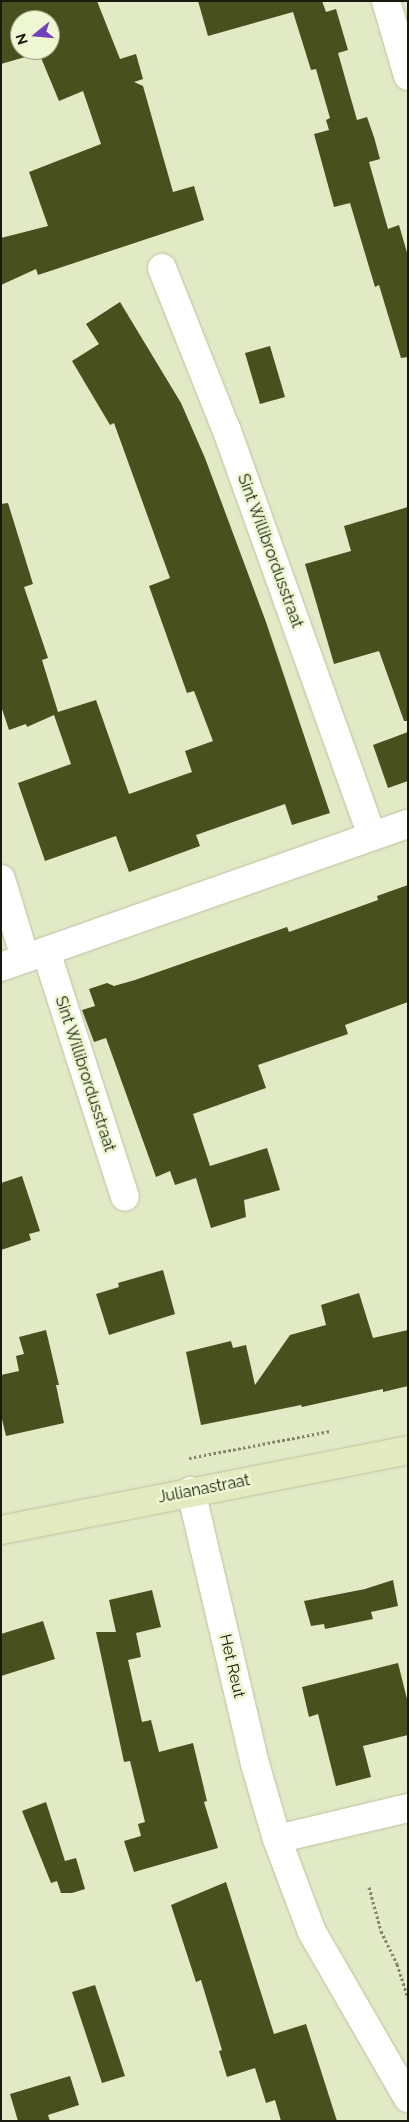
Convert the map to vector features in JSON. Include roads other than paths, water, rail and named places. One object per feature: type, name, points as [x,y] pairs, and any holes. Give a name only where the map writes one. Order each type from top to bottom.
[{"type":"street","points":[[386,1],[408,76]]},
{"type":"street","name":"Sint Willibrordusstraat","points":[[162,268],[226,431],[372,836]]},
{"type":"street","points":[[24,959],[408,824]]},
{"type":"street","name":"Sint Willibrordusstraat","points":[[1,879],[24,959],[125,1197]]},
{"type":"street","name":"Julianastraat","points":[[1,1530],[191,1491],[408,1450]]},
{"type":"street","name":"Het Reut","points":[[191,1491],[255,1764],[277,1839],[312,1932],[408,2098]]},
{"type":"street","points":[[277,1839],[408,1808]]}]
